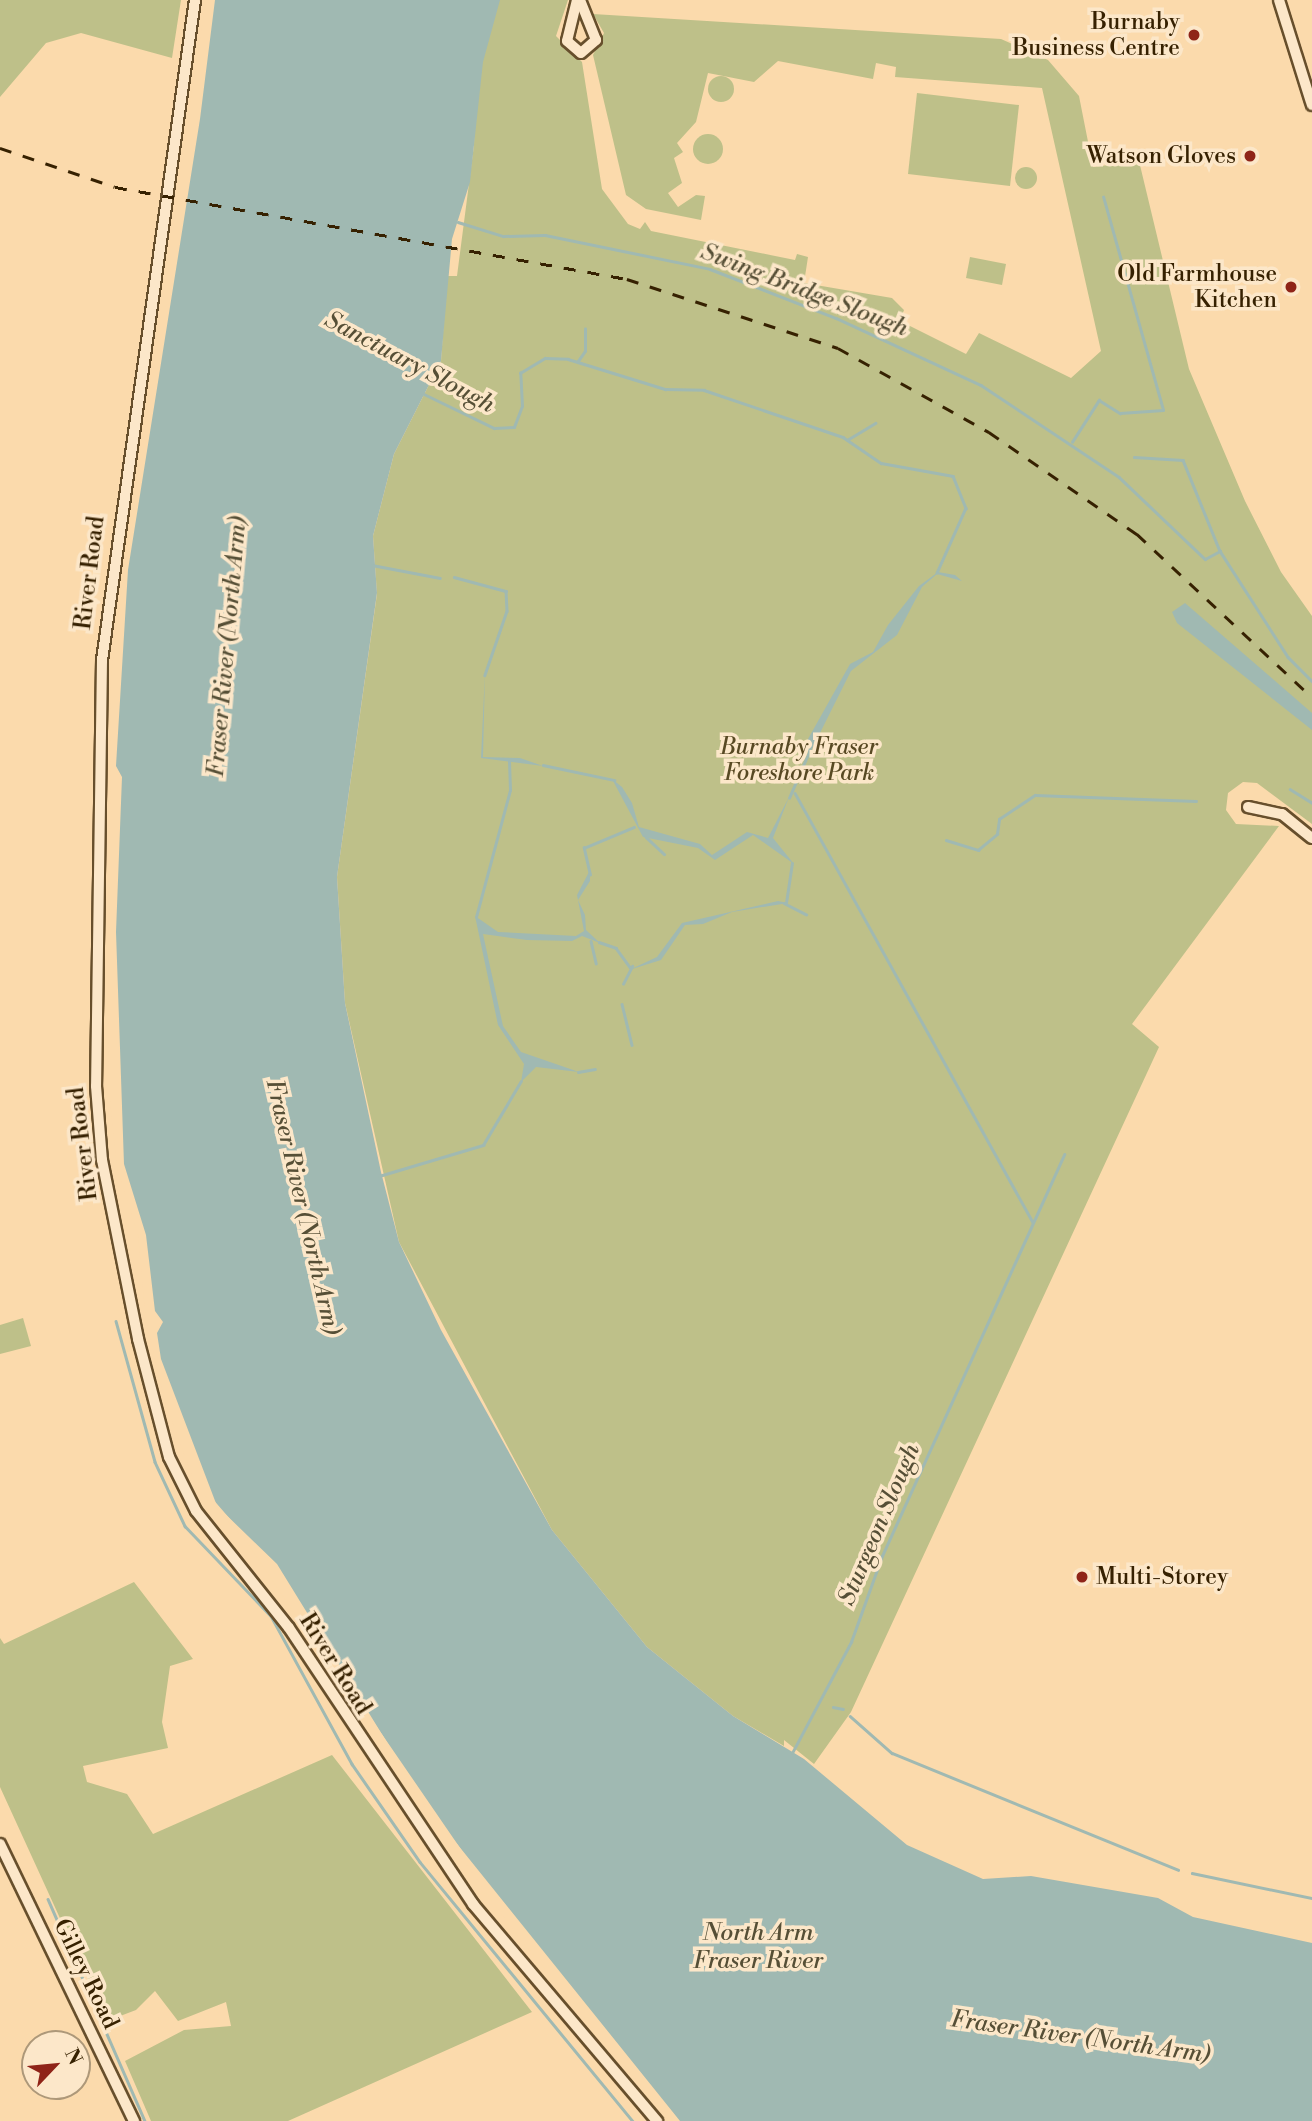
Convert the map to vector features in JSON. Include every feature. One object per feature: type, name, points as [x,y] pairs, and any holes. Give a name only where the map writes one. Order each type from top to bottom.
[{"type":"street","name":"River Road","points":[[195,0],[102,660],[96,1086],[102,1160],[138,1339],[169,1457],[197,1511],[289,1628],[473,1904],[657,2121]]},
{"type":"street","points":[[1279,0],[1312,104]]},
{"type":"street","points":[[1248,807],[1282,814],[1312,838]]},
{"type":"street","name":"Gilley Road","points":[[0,1844],[135,2121]]},
{"type":"green space","points":[[0,0],[181,0],[172,58],[81,33],[46,43],[0,97]]},
{"type":"green space","name":"Burnaby Fraser Foreshore Park","points":[[477,0],[568,0],[556,36],[582,62],[602,189],[628,224],[640,229],[645,222],[651,231],[795,260],[797,254],[808,257],[804,283],[892,298],[904,310],[900,321],[966,354],[979,333],[1071,378],[1101,351],[1042,88],[895,77],[896,67],[876,63],[873,79],[778,61],[754,82],[708,73],[696,122],[677,143],[683,152],[674,158],[682,183],[668,193],[678,207],[696,195],[705,196],[701,220],[646,209],[626,195],[593,55],[604,33],[593,14],[1001,39],[1048,60],[1079,96],[1093,167],[1139,161],[1189,369],[1245,501],[1281,572],[1312,616],[1312,824],[1257,783],[1243,782],[1228,793],[1226,810],[1236,824],[1279,826],[1132,1024],[1159,1047],[851,1712],[814,1764],[784,1740],[784,1746],[733,1716],[647,1647],[552,1530],[399,1242],[345,1003],[337,877],[377,594],[373,536],[394,454],[441,361],[447,276],[457,276],[474,145]]},
{"type":"green space","points":[[721,76],[730,80],[734,89],[730,98],[721,102],[712,98],[708,89],[712,80]]},
{"type":"green space","points":[[917,93],[1019,105],[1010,186],[908,174]]},
{"type":"green space","points":[[708,134],[719,138],[723,149],[719,160],[708,164],[697,160],[693,149],[697,138]]},
{"type":"green space","points":[[1022,167],[1030,167],[1037,174],[1037,182],[1030,189],[1022,189],[1015,182],[1015,174]]},
{"type":"green space","points":[[970,257],[1006,264],[1002,285],[966,278]]},
{"type":"green space","points":[[23,1318],[31,1346],[0,1354],[0,1325]]},
{"type":"green space","points":[[134,1582],[193,1659],[170,1666],[162,1722],[168,1748],[83,1766],[87,1782],[127,1794],[153,1834],[332,1755],[532,2012],[288,2121],[151,2121],[125,2061],[184,2030],[231,2026],[226,2002],[178,2021],[155,1991],[136,2010],[107,2021],[0,1787],[0,1638],[4,1644]]},
{"type":"water","name":"North Arm Fraser River","points":[[210,0],[500,0],[483,62],[470,182],[452,239],[441,361],[394,454],[373,536],[377,593],[337,877],[345,1003],[381,1172],[399,1242],[441,1330],[552,1530],[647,1647],[733,1716],[804,1759],[907,1845],[983,1879],[1031,1876],[1158,1898],[1193,1917],[1312,1943],[1312,2121],[674,2121],[515,1928],[250,1542],[198,1482],[168,1401],[150,1320],[141,1234],[120,1168],[111,1079],[114,676],[149,387]]},
{"type":"water","points":[[938,572],[955,575],[962,581],[937,574],[922,587],[897,635],[851,671],[808,757],[808,739],[850,664],[873,652],[888,625],[919,586]]},
{"type":"water","points":[[1185,603],[1312,713],[1312,730],[1177,623],[1172,612]]},
{"type":"water","points":[[485,672],[483,757],[520,758],[543,766],[481,758]]},
{"type":"water","points":[[612,779],[622,787],[632,803],[639,827],[700,844],[712,855],[747,832],[768,838],[789,797],[773,838],[794,864],[753,835],[715,860],[698,848],[643,837]]},
{"type":"water","points":[[590,870],[590,881],[578,900],[585,915],[586,930],[600,943],[582,936],[572,941],[527,940],[483,934],[503,1026],[521,1052],[579,1072],[536,1067],[521,1082],[524,1064],[498,1025],[475,916],[498,932],[576,936],[584,931],[577,895]]},
{"type":"water","points":[[778,901],[788,903],[732,912],[703,924],[685,925],[661,960],[629,970],[657,957],[682,923]]},
{"type":"pier","points":[[206,0],[215,0],[200,119],[128,570],[116,766],[122,777],[116,932],[124,1164],[146,1235],[155,1311],[163,1322],[157,1333],[161,1359],[217,1506],[277,1564],[425,1804],[680,2121],[670,2121],[513,1930],[396,1766],[248,1544],[195,1484],[165,1402],[146,1321],[138,1235],[117,1168],[108,1080],[111,676],[147,382]]},
{"type":"waterway","points":[[1072,442],[1099,400],[1120,413],[1163,410],[1103,197]]},
{"type":"waterway","name":"Swing Bridge Slough","points":[[458,222],[503,236],[545,235],[710,269],[836,318],[981,385],[1119,477],[1205,559],[1220,551]]},
{"type":"waterway","points":[[578,361],[585,351],[585,329]]},
{"type":"waterway","name":"Sanctuary Slough","points":[[422,393],[494,428],[514,427],[522,406],[520,373],[545,358],[568,359],[665,389],[704,390],[843,437],[881,463],[953,476],[966,508],[937,573]]},
{"type":"waterway","points":[[847,440],[875,423]]},
{"type":"waterway","points":[[1134,457],[1183,460],[1220,551],[1288,657],[1312,681]]},
{"type":"waterway","points":[[372,565],[440,578]]},
{"type":"waterway","points":[[454,577],[506,591],[507,611],[485,675]]},
{"type":"waterway","points":[[789,798],[808,754]]},
{"type":"waterway","points":[[476,917],[510,790],[509,762]]},
{"type":"waterway","points":[[543,765],[614,780]]},
{"type":"waterway","points":[[1290,789],[1312,803]]},
{"type":"waterway","points":[[795,793],[1033,1223]]},
{"type":"waterway","points":[[946,840],[978,850],[997,834],[999,819],[1035,795],[1196,801]]},
{"type":"waterway","points":[[590,875],[584,848],[634,827]]},
{"type":"waterway","points":[[646,837],[664,854]]},
{"type":"waterway","points":[[786,903],[792,863]]},
{"type":"waterway","points":[[784,903],[806,914]]},
{"type":"waterway","points":[[591,941],[596,963]]},
{"type":"waterway","points":[[599,942],[616,948],[630,967]]},
{"type":"waterway","points":[[623,984],[632,966]]},
{"type":"waterway","points":[[622,1004],[632,1045]]},
{"type":"waterway","points":[[578,1072],[595,1069]]},
{"type":"waterway","points":[[379,1176],[483,1145],[521,1081]]},
{"type":"waterway","name":"Sturgeon Slough","points":[[792,1753],[851,1642],[882,1556],[1064,1154]]},
{"type":"waterway","points":[[116,1321],[155,1462],[185,1526],[271,1616],[352,1764],[420,1862],[633,2121]]},
{"type":"waterway","points":[[833,1707],[843,1709]]},
{"type":"waterway","points":[[850,1716],[892,1753],[1178,1870]]},
{"type":"waterway","points":[[1192,1873],[1312,1898]]},
{"type":"waterway","points":[[48,1899],[145,2121]]},
{"type":"railway","points":[[0,148],[115,187],[627,279],[838,348],[989,432],[1137,534],[1312,697]]},
{"type":"place","name":"Burnaby Business Centre","points":[[1194,35]]},
{"type":"place","name":"Watson Gloves","points":[[1250,156]]},
{"type":"place","name":"Old Farmhouse Kitchen","points":[[1291,287]]},
{"type":"place","name":"Multi-Storey","points":[[1082,1577]]},
{"type":"water label","name":"Fraser River (North Arm)","points":[[228,647]]},
{"type":"water label","name":"Fraser River (North Arm)","points":[[302,1207]]},
{"type":"water label","name":"Fraser River (North Arm)","points":[[1080,2038]]}]
